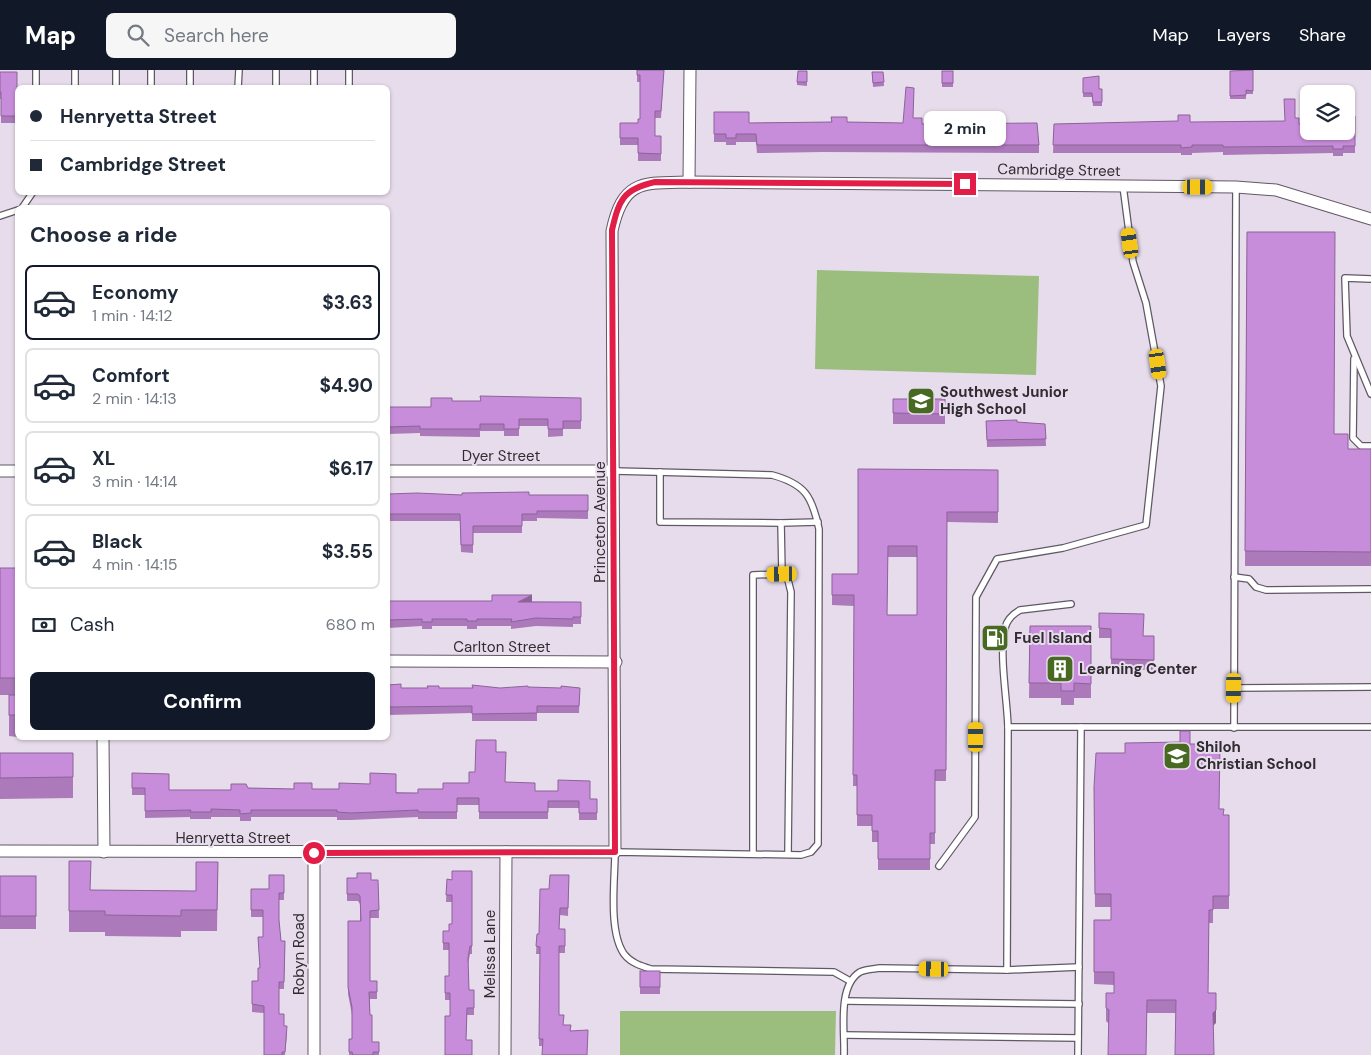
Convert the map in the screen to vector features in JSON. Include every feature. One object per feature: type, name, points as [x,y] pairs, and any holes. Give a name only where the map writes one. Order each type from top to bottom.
[{"type":"street","points":[[689,182],[690,70]]},
{"type":"street","name":"Cambridge Street","points":[[626,194],[638,186],[655,182],[1236,187],[1276,190],[1371,218]]},
{"type":"street","name":"Princeton Avenue","points":[[615,852],[616,662],[612,230],[617,209],[626,194]]},
{"type":"street","name":"Dyer Street","points":[[390,471],[614,470]]},
{"type":"street","points":[[0,471],[15,471]]},
{"type":"street","name":"Carlton Street","points":[[390,661],[616,662]]},
{"type":"street","points":[[104,740],[104,852]]},
{"type":"street","name":"Henryetta Street","points":[[0,851],[615,852]]},
{"type":"street","name":"Melissa Lane","points":[[505,1055],[506,852]]},
{"type":"street","name":"Robyn Road","points":[[314,853],[314,1055]]},
{"type":"lane","points":[[36,70],[36,85]]},
{"type":"lane","points":[[75,70],[75,85]]},
{"type":"lane","points":[[116,70],[116,85]]},
{"type":"lane","points":[[151,70],[151,85]]},
{"type":"lane","points":[[190,70],[190,85]]},
{"type":"lane","points":[[238,85],[239,70]]},
{"type":"lane","points":[[276,70],[276,85]]},
{"type":"lane","points":[[314,70],[314,85]]},
{"type":"lane","points":[[349,70],[349,85]]},
{"type":"lane","points":[[939,866],[976,817],[976,597],[997,559],[1063,548],[1146,525],[1160,386],[1146,303],[1132,262],[1123,186]]},
{"type":"lane","points":[[1234,728],[1236,187]]},
{"type":"lane","points":[[0,216],[15,211]]},
{"type":"lane","points":[[1371,279],[1346,278],[1347,336],[1354,357],[1371,394]]},
{"type":"lane","points":[[1354,357],[1353,438],[1361,446],[1371,446]]},
{"type":"lane","points":[[614,470],[772,475],[789,480],[804,489],[814,506],[818,522],[818,844],[810,852],[801,855],[615,852],[615,926],[617,942],[625,956],[636,964],[651,969],[834,972],[850,980]]},
{"type":"lane","points":[[660,472],[660,522],[818,522]]},
{"type":"lane","points":[[781,523],[782,574],[788,580],[791,592],[788,854]]},
{"type":"lane","points":[[753,854],[753,575],[782,574]]},
{"type":"lane","points":[[1234,577],[1249,579],[1256,587],[1266,590],[1371,589]]},
{"type":"lane","points":[[1007,970],[1008,727],[1003,646],[1005,626],[1014,614],[1020,610],[1071,604]]},
{"type":"lane","points":[[1234,688],[1371,687]]},
{"type":"lane","points":[[1008,727],[1371,727]]},
{"type":"lane","points":[[1078,1055],[1081,727]]},
{"type":"lane","points":[[844,1055],[845,1001],[850,980],[862,971],[880,968],[1007,970],[1079,967]]},
{"type":"lane","points":[[845,1001],[1079,1004]]},
{"type":"lane","points":[[845,1035],[1078,1038]]},
{"type":"green space","points":[[817,270],[1039,276],[1036,375],[815,369]]},
{"type":"green space","points":[[620,1011],[836,1011],[835,1055],[620,1055]]},
{"type":"building","points":[[637,70],[664,70],[661,111],[655,111],[655,136],[661,136],[661,154],[638,153],[638,138],[620,138],[620,123],[638,123],[638,119],[640,119],[640,75],[637,75]]},
{"type":"building","points":[[1253,70],[1253,91],[1246,90],[1246,95],[1230,96],[1230,71]]},
{"type":"building","points":[[798,71],[807,71],[807,82],[797,82]]},
{"type":"building","points":[[942,71],[953,71],[953,83],[942,83]]},
{"type":"building","points":[[0,72],[17,72],[15,116],[1,116]]},
{"type":"building","points":[[872,72],[883,72],[884,82],[873,83]]},
{"type":"building","points":[[1099,76],[1102,102],[1093,102],[1092,93],[1083,93],[1083,78]]},
{"type":"building","points":[[906,87],[914,88],[913,118],[922,118],[922,124],[1037,123],[1039,145],[757,145],[756,134],[736,134],[736,138],[726,138],[726,134],[714,134],[714,112],[749,112],[749,123],[832,122],[831,117],[847,117],[847,122],[903,123]]},
{"type":"building","points":[[1284,99],[1295,99],[1295,118],[1299,118],[1300,140],[1355,140],[1355,146],[1343,146],[1343,149],[1333,149],[1333,146],[1223,147],[1223,145],[1192,145],[1192,147],[1181,148],[1181,145],[1053,145],[1054,124],[1178,121],[1178,115],[1190,115],[1190,122],[1285,121]]},
{"type":"building","points":[[1247,232],[1335,232],[1334,434],[1348,434],[1348,449],[1371,449],[1371,552],[1245,551]]},
{"type":"building","points":[[480,396],[581,398],[581,421],[563,421],[563,429],[548,429],[548,419],[519,419],[519,429],[504,429],[504,424],[480,424],[480,429],[420,429],[420,426],[390,427],[390,407],[431,407],[431,398],[452,398],[452,401],[481,401]]},
{"type":"building","points":[[893,399],[945,399],[945,414],[893,413]]},
{"type":"building","points":[[1017,420],[1017,422],[1045,424],[1046,439],[987,440],[986,421]]},
{"type":"building","points":[[858,469],[998,470],[998,512],[947,512],[946,770],[935,770],[935,833],[930,833],[930,859],[878,859],[878,831],[872,831],[872,815],[857,815],[857,775],[853,775],[854,595],[832,595],[832,574],[858,574]],"holes":[[[888,546],[917,546],[917,615],[887,615]]]},
{"type":"building","points":[[529,492],[529,495],[588,495],[588,511],[537,511],[537,514],[522,514],[522,526],[473,526],[473,545],[461,545],[460,514],[390,514],[390,494],[462,495],[462,493]]},
{"type":"building","points":[[0,568],[15,568],[15,678],[0,678]]},
{"type":"building","points":[[492,595],[532,595],[518,602],[581,602],[581,617],[573,617],[573,619],[536,618],[511,622],[512,619],[477,619],[477,621],[467,621],[467,619],[432,619],[432,622],[422,622],[422,619],[390,620],[390,601],[492,601]]},
{"type":"building","points":[[1099,613],[1144,614],[1143,636],[1154,636],[1154,660],[1111,659],[1111,629],[1099,628]]},
{"type":"building","name":"Learning Center","points":[[1030,626],[1091,626],[1091,684],[1074,683],[1074,691],[1061,691],[1061,683],[1029,683]]},
{"type":"building","points":[[401,684],[401,688],[439,686],[439,688],[473,688],[472,685],[500,688],[528,686],[561,688],[561,686],[580,688],[579,706],[537,706],[537,713],[472,714],[472,706],[390,707],[390,685]]},
{"type":"building","points":[[9,695],[15,695],[15,715],[9,715]]},
{"type":"building","points":[[1180,731],[1190,731],[1190,744],[1220,744],[1219,809],[1224,809],[1223,815],[1229,815],[1229,896],[1213,896],[1213,910],[1209,910],[1208,993],[1216,993],[1216,1010],[1213,1013],[1214,1055],[1175,1055],[1176,1000],[1147,1000],[1146,1055],[1108,1055],[1109,1010],[1106,1008],[1106,993],[1114,993],[1114,972],[1094,972],[1094,920],[1111,920],[1111,894],[1095,894],[1094,787],[1096,753],[1125,753],[1125,743],[1180,742]]},
{"type":"building","points":[[476,740],[496,740],[496,752],[506,752],[505,782],[535,783],[535,791],[558,791],[558,780],[590,781],[590,799],[597,799],[597,813],[579,813],[579,801],[548,801],[548,812],[479,812],[479,798],[457,798],[457,812],[418,812],[418,810],[351,813],[337,812],[337,810],[251,810],[251,813],[240,814],[240,810],[211,809],[211,812],[190,812],[191,810],[145,811],[145,788],[132,788],[132,773],[169,774],[169,790],[231,790],[231,784],[246,784],[248,788],[294,789],[294,783],[312,783],[312,789],[339,789],[339,783],[370,784],[370,773],[396,774],[396,793],[418,793],[418,789],[443,789],[443,783],[469,783],[469,772],[475,772]]},
{"type":"building","points":[[0,753],[73,753],[73,777],[0,778]]},
{"type":"building","points":[[69,861],[91,861],[90,890],[196,891],[196,862],[218,862],[217,910],[181,910],[181,916],[105,915],[105,911],[69,911]]},
{"type":"building","points":[[452,871],[472,871],[472,946],[470,946],[468,958],[469,990],[474,990],[474,1008],[467,1008],[466,1040],[472,1040],[472,1055],[445,1055],[445,1016],[450,1016],[450,993],[445,993],[445,976],[449,976],[449,943],[443,943],[443,931],[449,931],[449,924],[452,924],[452,895],[446,895],[447,879],[452,880]]},
{"type":"building","points":[[357,873],[371,873],[371,880],[378,880],[379,910],[370,911],[370,981],[377,981],[377,992],[369,992],[370,1015],[372,1015],[372,1042],[379,1042],[379,1052],[373,1052],[373,1055],[353,1055],[352,1052],[349,1052],[349,1039],[352,1039],[352,1007],[348,987],[348,921],[361,921],[360,896],[358,894],[347,894],[347,878],[357,878]]},
{"type":"building","points":[[269,875],[284,875],[284,893],[279,893],[281,941],[285,941],[284,982],[279,982],[279,1014],[284,1014],[284,1026],[287,1026],[285,1052],[282,1052],[282,1055],[264,1055],[264,1006],[252,1004],[252,981],[258,981],[258,968],[260,968],[258,937],[263,937],[263,910],[251,910],[251,889],[269,889]]},
{"type":"building","points":[[550,875],[569,875],[568,908],[560,908],[559,929],[565,929],[565,946],[559,946],[559,1015],[564,1015],[563,1025],[571,1025],[570,1031],[588,1030],[587,1055],[542,1055],[543,1039],[539,1039],[540,947],[536,946],[537,934],[539,934],[540,889],[549,889]]},
{"type":"building","points":[[0,876],[36,876],[36,916],[0,916]]},
{"type":"building","points":[[640,971],[660,971],[660,987],[640,987]]},
{"type":"place","name":"Southwest Junior High School","points":[[921,401]]},
{"type":"place","name":"Fuel Island","points":[[995,638]]},
{"type":"place","name":"Learning Center","points":[[1060,669]]},
{"type":"place","name":"Shiloh Christian School","points":[[1177,756]]},
{"type":"route","points":[[314,853],[615,852],[616,662],[612,230],[617,209],[626,194],[638,186],[655,182],[965,184]]}]
